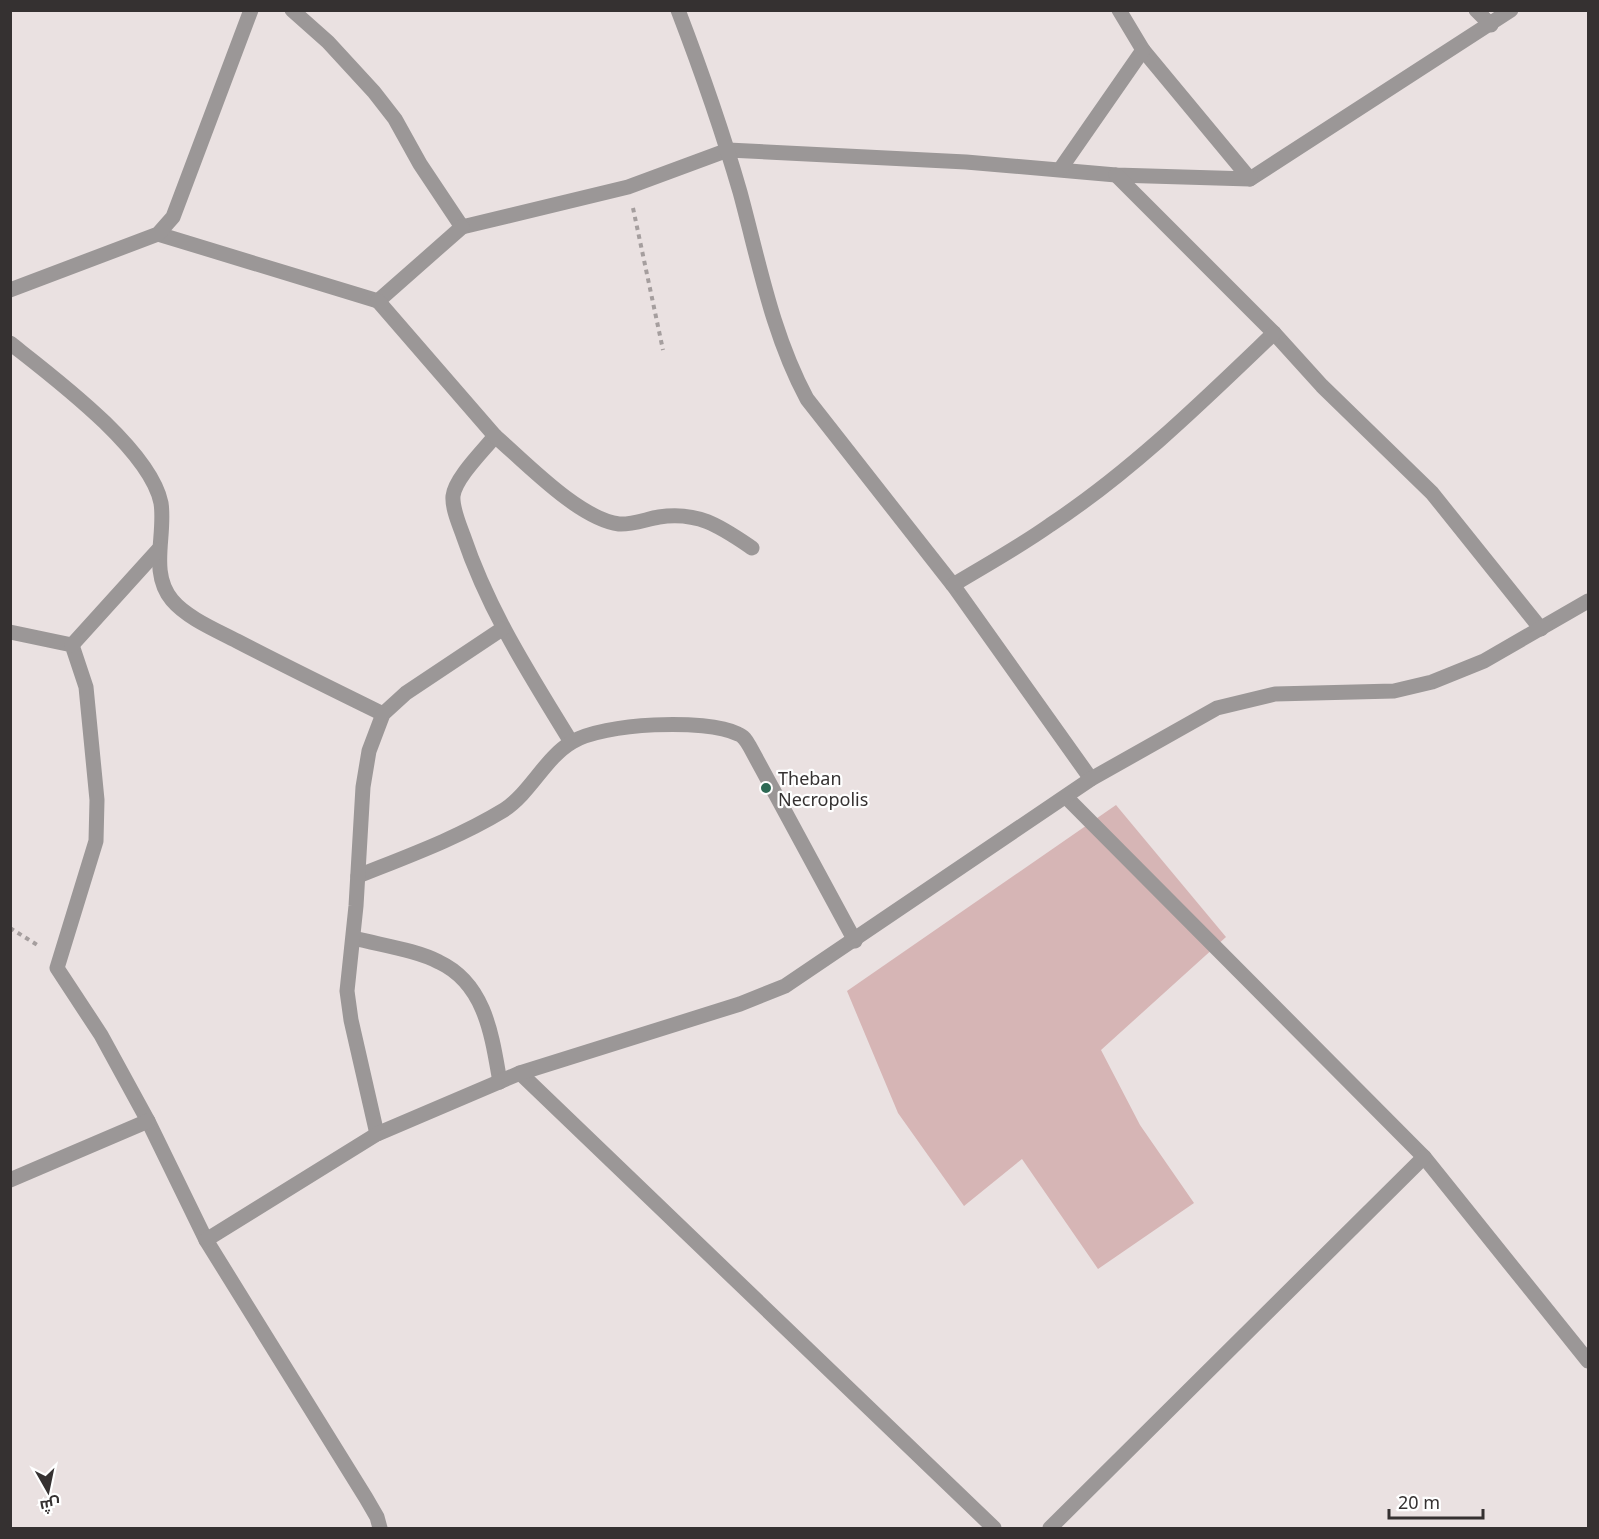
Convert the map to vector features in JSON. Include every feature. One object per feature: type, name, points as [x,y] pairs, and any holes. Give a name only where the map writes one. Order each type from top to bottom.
[{"type":"street","points":[[10,290],[158,234],[173,217],[251,10]]},
{"type":"street","points":[[292,10],[328,42],[374,92],[394,119],[420,164],[462,227]]},
{"type":"street","points":[[678,10],[728,150],[773,319],[789,366],[807,399],[953,585],[1092,779]]},
{"type":"street","points":[[1119,10],[1143,50],[1251,178]]},
{"type":"street","points":[[1476,10],[1491,25]]},
{"type":"street","points":[[378,301],[462,227],[628,187],[728,150],[1061,168],[1116,175],[1251,178],[1511,10]]},
{"type":"street","points":[[1061,168],[1143,50]]},
{"type":"street","points":[[1116,175],[1274,333],[1322,386],[1432,493],[1541,629]]},
{"type":"street","points":[[158,234],[378,301],[495,436],[560,493],[596,517],[620,524],[687,514],[724,529],[752,548]]},
{"type":"street","points":[[953,585],[1050,526],[1092,495],[1204,400],[1274,333]]},
{"type":"street","points":[[10,343],[70,390],[137,457],[155,485],[160,502],[158,550],[166,592],[174,602],[218,631],[383,714]]},
{"type":"street","points":[[495,436],[461,478],[453,497],[472,561],[502,629],[571,742]]},
{"type":"street","points":[[72,645],[158,550]]},
{"type":"street","points":[[206,1240],[377,1134],[520,1073],[740,1004],[785,986],[855,941],[1092,779],[1217,708],[1275,694],[1394,691],[1432,682],[1484,661],[1588,601]]},
{"type":"street","points":[[377,1134],[351,1020],[348,991],[354,938],[363,787],[369,751],[383,714],[406,693],[502,629]]},
{"type":"street","points":[[10,632],[72,645]]},
{"type":"street","points":[[72,645],[86,687],[98,800],[96,842],[57,968],[101,1035],[148,1121],[206,1240],[366,1498],[377,1517],[380,1528]]},
{"type":"street","points":[[358,876],[462,834],[507,808],[529,788],[571,742],[589,735],[650,725],[708,726],[740,735],[750,747],[855,941]]},
{"type":"street","points":[[1066,797],[1424,1157],[1588,1361]]},
{"type":"street","points":[[354,938],[438,961],[456,972],[471,988],[482,1006],[492,1037],[500,1082]]},
{"type":"street","points":[[520,1073],[994,1528]]},
{"type":"street","points":[[10,1180],[148,1121]]},
{"type":"street","points":[[1050,1528],[1424,1157]]},
{"type":"path","points":[[628,187],[663,350]]},
{"type":"path","points":[[10,928],[43,949],[57,968]]},
{"type":"shaded area","points":[[1116,805],[1226,937],[1101,1050],[1140,1125],[1194,1203],[1098,1269],[1022,1159],[964,1206],[898,1113],[847,991]]},
{"type":"place","name":"Theban Necropolis","points":[[766,788]]}]
